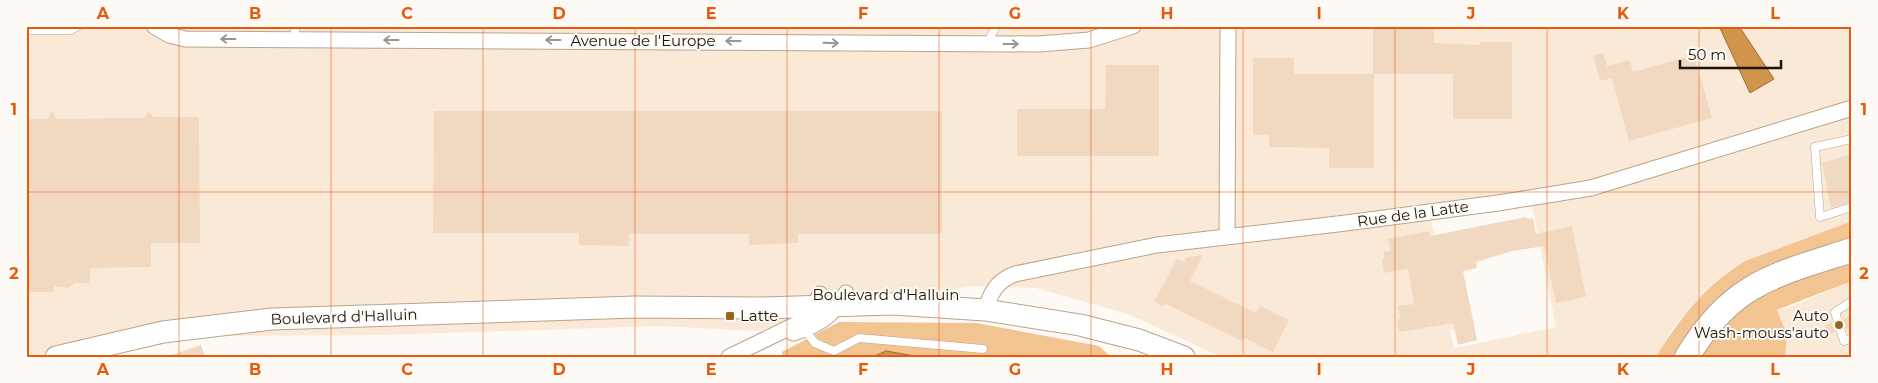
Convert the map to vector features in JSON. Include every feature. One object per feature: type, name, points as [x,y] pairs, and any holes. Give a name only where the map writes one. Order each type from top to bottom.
[{"type":"main road","points":[[1687,357],[1706,328],[1745,290],[1775,275],[1852,250]]},
{"type":"main road","name":"Boulevard d'Halluin","points":[[56,357],[147,334],[237,322],[635,307],[694,301],[842,300],[920,292],[987,304],[1081,315],[1125,330],[1184,357]]},
{"type":"street","name":"Avenue de l'Europe","points":[[154,26],[169,35],[185,39],[295,33],[782,34],[838,44],[1055,44],[1078,42],[1133,26]]},
{"type":"street","points":[[1227,237],[1228,26]]},
{"type":"street","name":"Rue de la Latte","points":[[987,304],[998,283],[1015,274],[1137,248],[1498,203],[1591,188],[1852,108]]},
{"type":"street","points":[[729,357],[797,325],[809,316],[817,300]]},
{"type":"street","points":[[760,342],[804,330],[826,319],[842,300]]},
{"type":"lane","points":[[26,30],[71,30],[78,26]]},
{"type":"lane","points":[[987,44],[996,26]]},
{"type":"lane","points":[[1852,139],[1815,147],[1820,217],[1852,207]]},
{"type":"lane","points":[[1852,301],[1835,312],[1844,341],[1852,338]]},
{"type":"lane","points":[[804,330],[815,343],[834,350],[859,338],[982,349]]},
{"type":"shaded area","points":[[26,26],[1852,26],[1852,221],[1745,261],[1730,270],[1675,325],[1656,357],[1221,357],[1131,315],[1036,288],[969,286],[758,331],[659,326],[382,335],[190,336],[88,357],[26,357]],"holes":[[[1532,206],[1556,327],[1454,348],[1450,330],[1458,328],[1431,221]]]},
{"type":"shaded area","points":[[1719,26],[1739,26],[1774,79],[1750,93]]},
{"type":"shaded area","points":[[1852,221],[1852,281],[1777,310],[1787,335],[1785,357],[1656,357],[1674,329],[1695,303],[1731,270],[1745,261]]},
{"type":"shaded area","points":[[1852,281],[1852,357],[1785,357],[1787,335],[1777,310],[1788,308]]},
{"type":"shaded area","points":[[839,322],[976,323],[1099,346],[1111,357],[921,357],[886,351],[872,357],[783,357],[782,352]]},
{"type":"shaded area","points":[[886,351],[921,357],[872,357]]},
{"type":"building","points":[[1373,26],[1434,26],[1434,43],[1479,45],[1480,42],[1512,42],[1512,119],[1453,119],[1453,74],[1373,74]]},
{"type":"building","points":[[1603,53],[1607,66],[1630,60],[1633,72],[1694,55],[1712,118],[1629,141],[1612,78],[1600,81],[1593,56]]},
{"type":"building","points":[[1253,58],[1294,58],[1294,74],[1374,74],[1374,168],[1329,168],[1329,148],[1269,147],[1269,135],[1253,135]]},
{"type":"building","points":[[1106,65],[1159,65],[1159,156],[1017,156],[1017,109],[1105,109]]},
{"type":"building","points":[[52,110],[56,119],[144,118],[149,112],[154,117],[199,117],[200,243],[151,243],[151,267],[90,268],[90,283],[75,283],[68,288],[54,286],[54,292],[26,292],[26,119],[48,119]]},
{"type":"building","points":[[434,111],[942,111],[942,234],[798,234],[798,243],[749,245],[749,234],[629,234],[629,246],[579,245],[579,233],[433,233]]},
{"type":"building","points":[[1852,154],[1852,202],[1831,208],[1822,163]]},
{"type":"building","points":[[1526,217],[1527,219],[1533,218],[1536,234],[1572,226],[1586,297],[1556,303],[1544,246],[1512,251],[1476,262],[1477,268],[1463,271],[1477,340],[1458,345],[1453,323],[1399,332],[1398,306],[1414,304],[1408,269],[1384,273],[1382,259],[1385,258],[1383,252],[1391,251],[1388,239],[1429,231],[1430,236]]},
{"type":"building","points":[[1203,255],[1190,281],[1256,313],[1260,306],[1289,320],[1273,352],[1244,338],[1242,341],[1164,303],[1163,306],[1154,302],[1177,259],[1184,262],[1187,257]]},
{"type":"building","points":[[1852,316],[1852,327],[1846,329],[1843,319]]},
{"type":"building","points":[[1832,322],[1835,332],[1828,335],[1825,325]]},
{"type":"building","points":[[201,345],[205,357],[172,357],[171,355]]},
{"type":"place","name":"Latte","points":[[730,316]]},
{"type":"place","name":"Auto Wash-mouss'auto","points":[[1839,325]]}]
